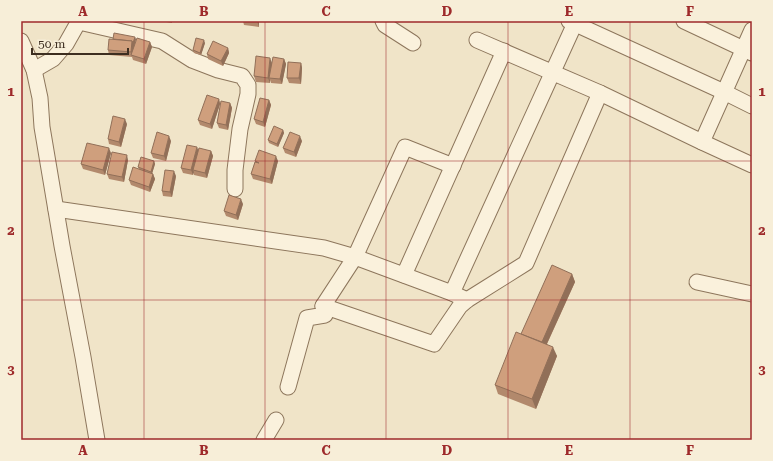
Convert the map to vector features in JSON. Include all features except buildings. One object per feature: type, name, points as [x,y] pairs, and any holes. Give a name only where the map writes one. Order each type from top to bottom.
[{"type":"street","points":[[34,70],[53,60],[66,44],[79,21],[162,41],[192,60],[218,70],[242,76],[248,85],[248,94],[240,129],[235,189]]},
{"type":"street","points":[[383,21],[385,25],[413,43]]},
{"type":"street","points":[[684,21],[748,52]]},
{"type":"street","points":[[452,293],[553,72],[574,22],[752,106]]},
{"type":"street","points":[[702,142],[724,92],[748,52],[752,30]]},
{"type":"street","points":[[477,40],[600,93],[752,165]]},
{"type":"street","points":[[21,41],[34,70],[40,98],[42,127],[97,440]]},
{"type":"street","points":[[404,275],[504,51]]},
{"type":"street","points":[[323,306],[434,344],[460,306],[467,300],[526,263],[600,93]]},
{"type":"street","points":[[288,387],[307,318],[325,315],[323,306],[355,257],[405,147],[453,166]]},
{"type":"street","points":[[56,209],[324,248],[355,257],[467,300]]},
{"type":"street","points":[[697,282],[752,294]]},
{"type":"street","points":[[264,440],[276,420]]}]
